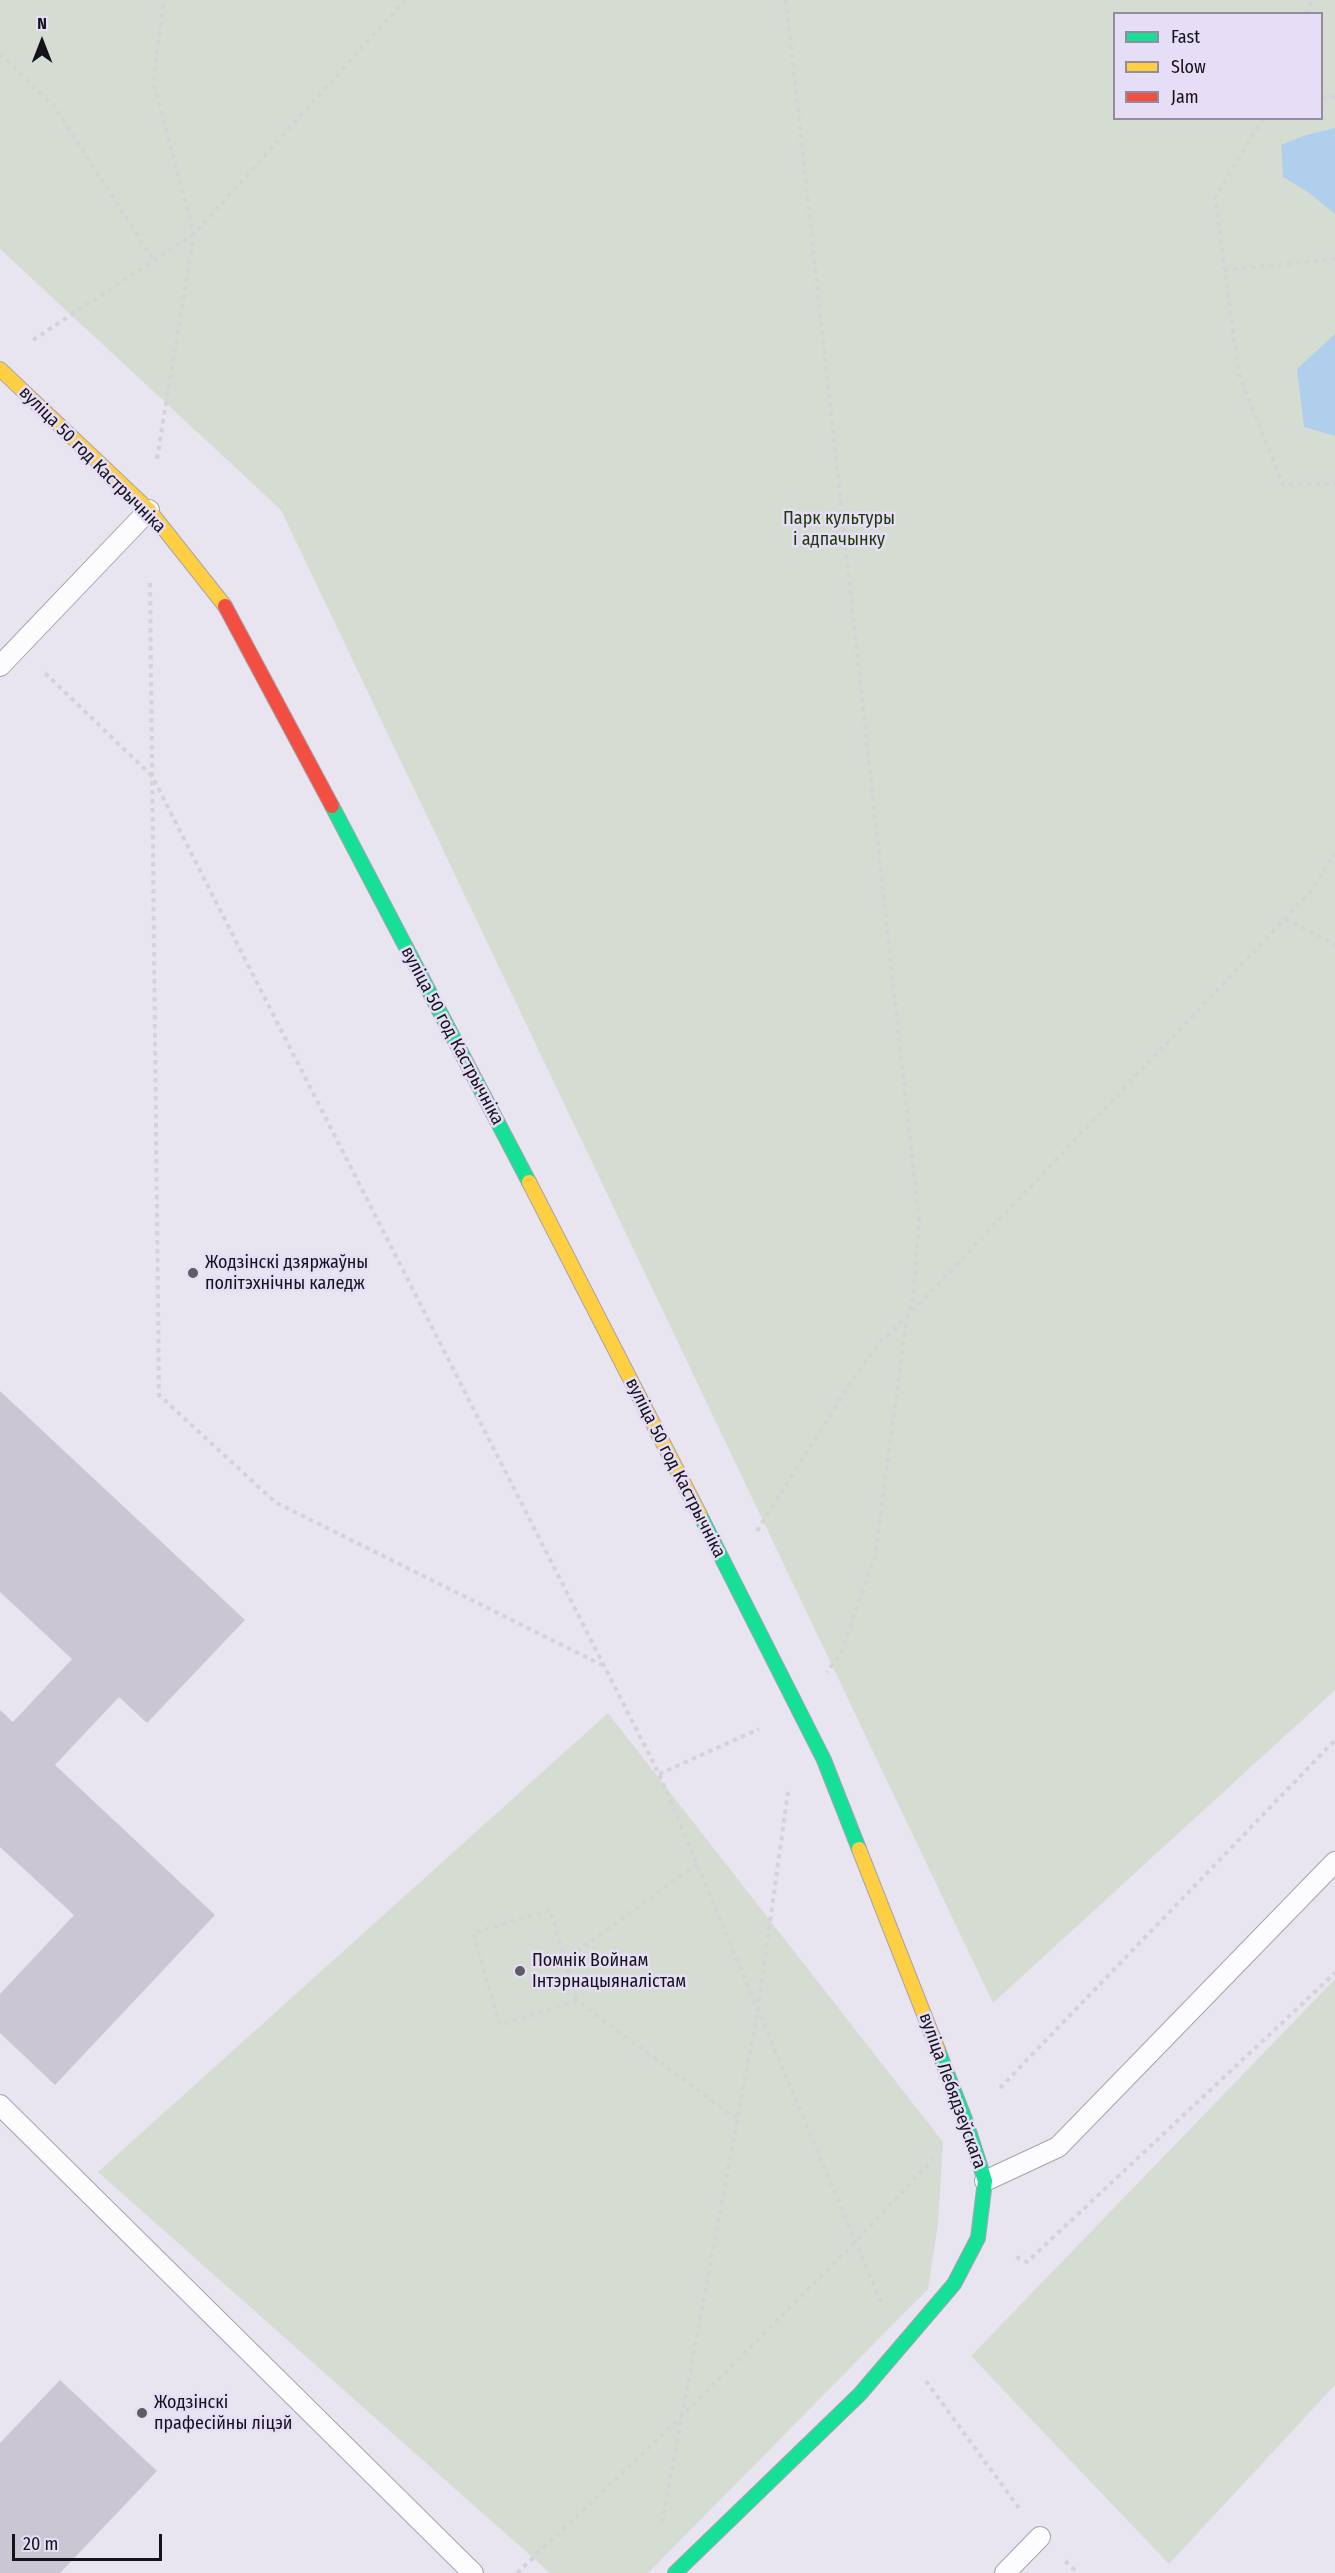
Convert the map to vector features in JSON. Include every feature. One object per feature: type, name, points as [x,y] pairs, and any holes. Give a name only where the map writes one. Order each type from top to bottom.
[{"type":"main road","name":"вуліца 50 год Кастрычніка","points":[[0,369],[149,510],[231,614],[575,1269],[824,1760]]},
{"type":"main road","name":"вуліца Лебядзеўскага","points":[[675,2573],[860,2394],[954,2284],[978,2238],[986,2181],[966,2122],[824,1760]]},
{"type":"lane","points":[[0,666],[149,510]]},
{"type":"lane","points":[[986,2181],[1058,2147],[1335,1862]]},
{"type":"lane","points":[[0,2105],[473,2573]]},
{"type":"lane","points":[[1005,2573],[1040,2537]]},
{"type":"path","points":[[149,510],[194,234],[153,81],[164,0]]},
{"type":"path","points":[[29,343],[194,234],[405,0]]},
{"type":"path","points":[[659,1774],[799,1711],[841,1653],[874,1556],[908,1317],[913,1299],[919,1221],[786,0]]},
{"type":"path","points":[[0,54],[54,106],[154,261]]},
{"type":"path","points":[[1262,120],[1215,198],[1239,374],[1283,484],[1335,483]]},
{"type":"path","points":[[1224,270],[1335,259]]},
{"type":"path","points":[[150,580],[159,1395],[275,1502],[603,1665]]},
{"type":"path","points":[[18,647],[152,776],[659,1774],[900,2346],[1040,2537],[1077,2573]]},
{"type":"path","points":[[730,1575],[854,1379],[880,1342],[908,1317],[1312,890],[1335,853]]},
{"type":"path","points":[[1285,919],[1335,945]]},
{"type":"path","points":[[517,2573],[682,2416],[856,2241],[966,2122],[1335,1740]]},
{"type":"path","points":[[661,2528],[758,2009],[788,1791]]},
{"type":"path","points":[[565,1960],[697,1864]]},
{"type":"path","points":[[577,2001],[500,2025],[473,1933],[550,1910],[577,2001],[737,2119]]},
{"type":"path","points":[[978,2238],[1027,2262],[1335,1973]]},
{"type":"green space","name":"Парк культуры і адпачынку","points":[[0,0],[1335,0],[1335,1690],[993,2003],[281,510],[0,249]]},
{"type":"green space","points":[[608,1713],[943,2142],[938,2224],[928,2289],[648,2573],[550,2573],[98,2172]]},
{"type":"green space","points":[[1335,1979],[1335,2385],[1169,2564],[971,2356]]},
{"type":"water","points":[[1335,128],[1335,214],[1308,192],[1283,177],[1281,145],[1306,135]]},
{"type":"water","points":[[1335,334],[1335,436],[1304,427],[1297,369]]},
{"type":"building","points":[[0,1391],[245,1620],[147,1723],[119,1697],[55,1765],[215,1915],[55,2085],[0,2033],[0,1994],[74,1915],[0,1847],[0,1710],[13,1722],[72,1659],[0,1592]]},
{"type":"building","points":[[60,2380],[157,2471],[60,2573],[0,2573],[0,2443]]},
{"type":"traffic: fast","points":[[332,806],[529,1182]]},
{"type":"traffic: fast","points":[[700,1515],[824,1760],[859,1849]]},
{"type":"traffic: fast","points":[[675,2573],[860,2394],[954,2284],[978,2238],[985,2181],[966,2122],[938,2050]]},
{"type":"traffic: slow","points":[[0,369],[149,510],[225,606]]},
{"type":"traffic: slow","points":[[529,1182],[700,1515]]},
{"type":"traffic: slow","points":[[859,1849],[938,2050]]},
{"type":"traffic: jam","points":[[225,606],[332,806]]},
{"type":"place","name":"Жодзінскі дзяржаўны політэхнічны каледж","points":[[193,1273]]},
{"type":"place","name":"Помнік Войнам Інтэрнацыяналістам","points":[[520,1971]]},
{"type":"place","name":"Жодзінскі прафесійны ліцэй","points":[[142,2413]]}]
